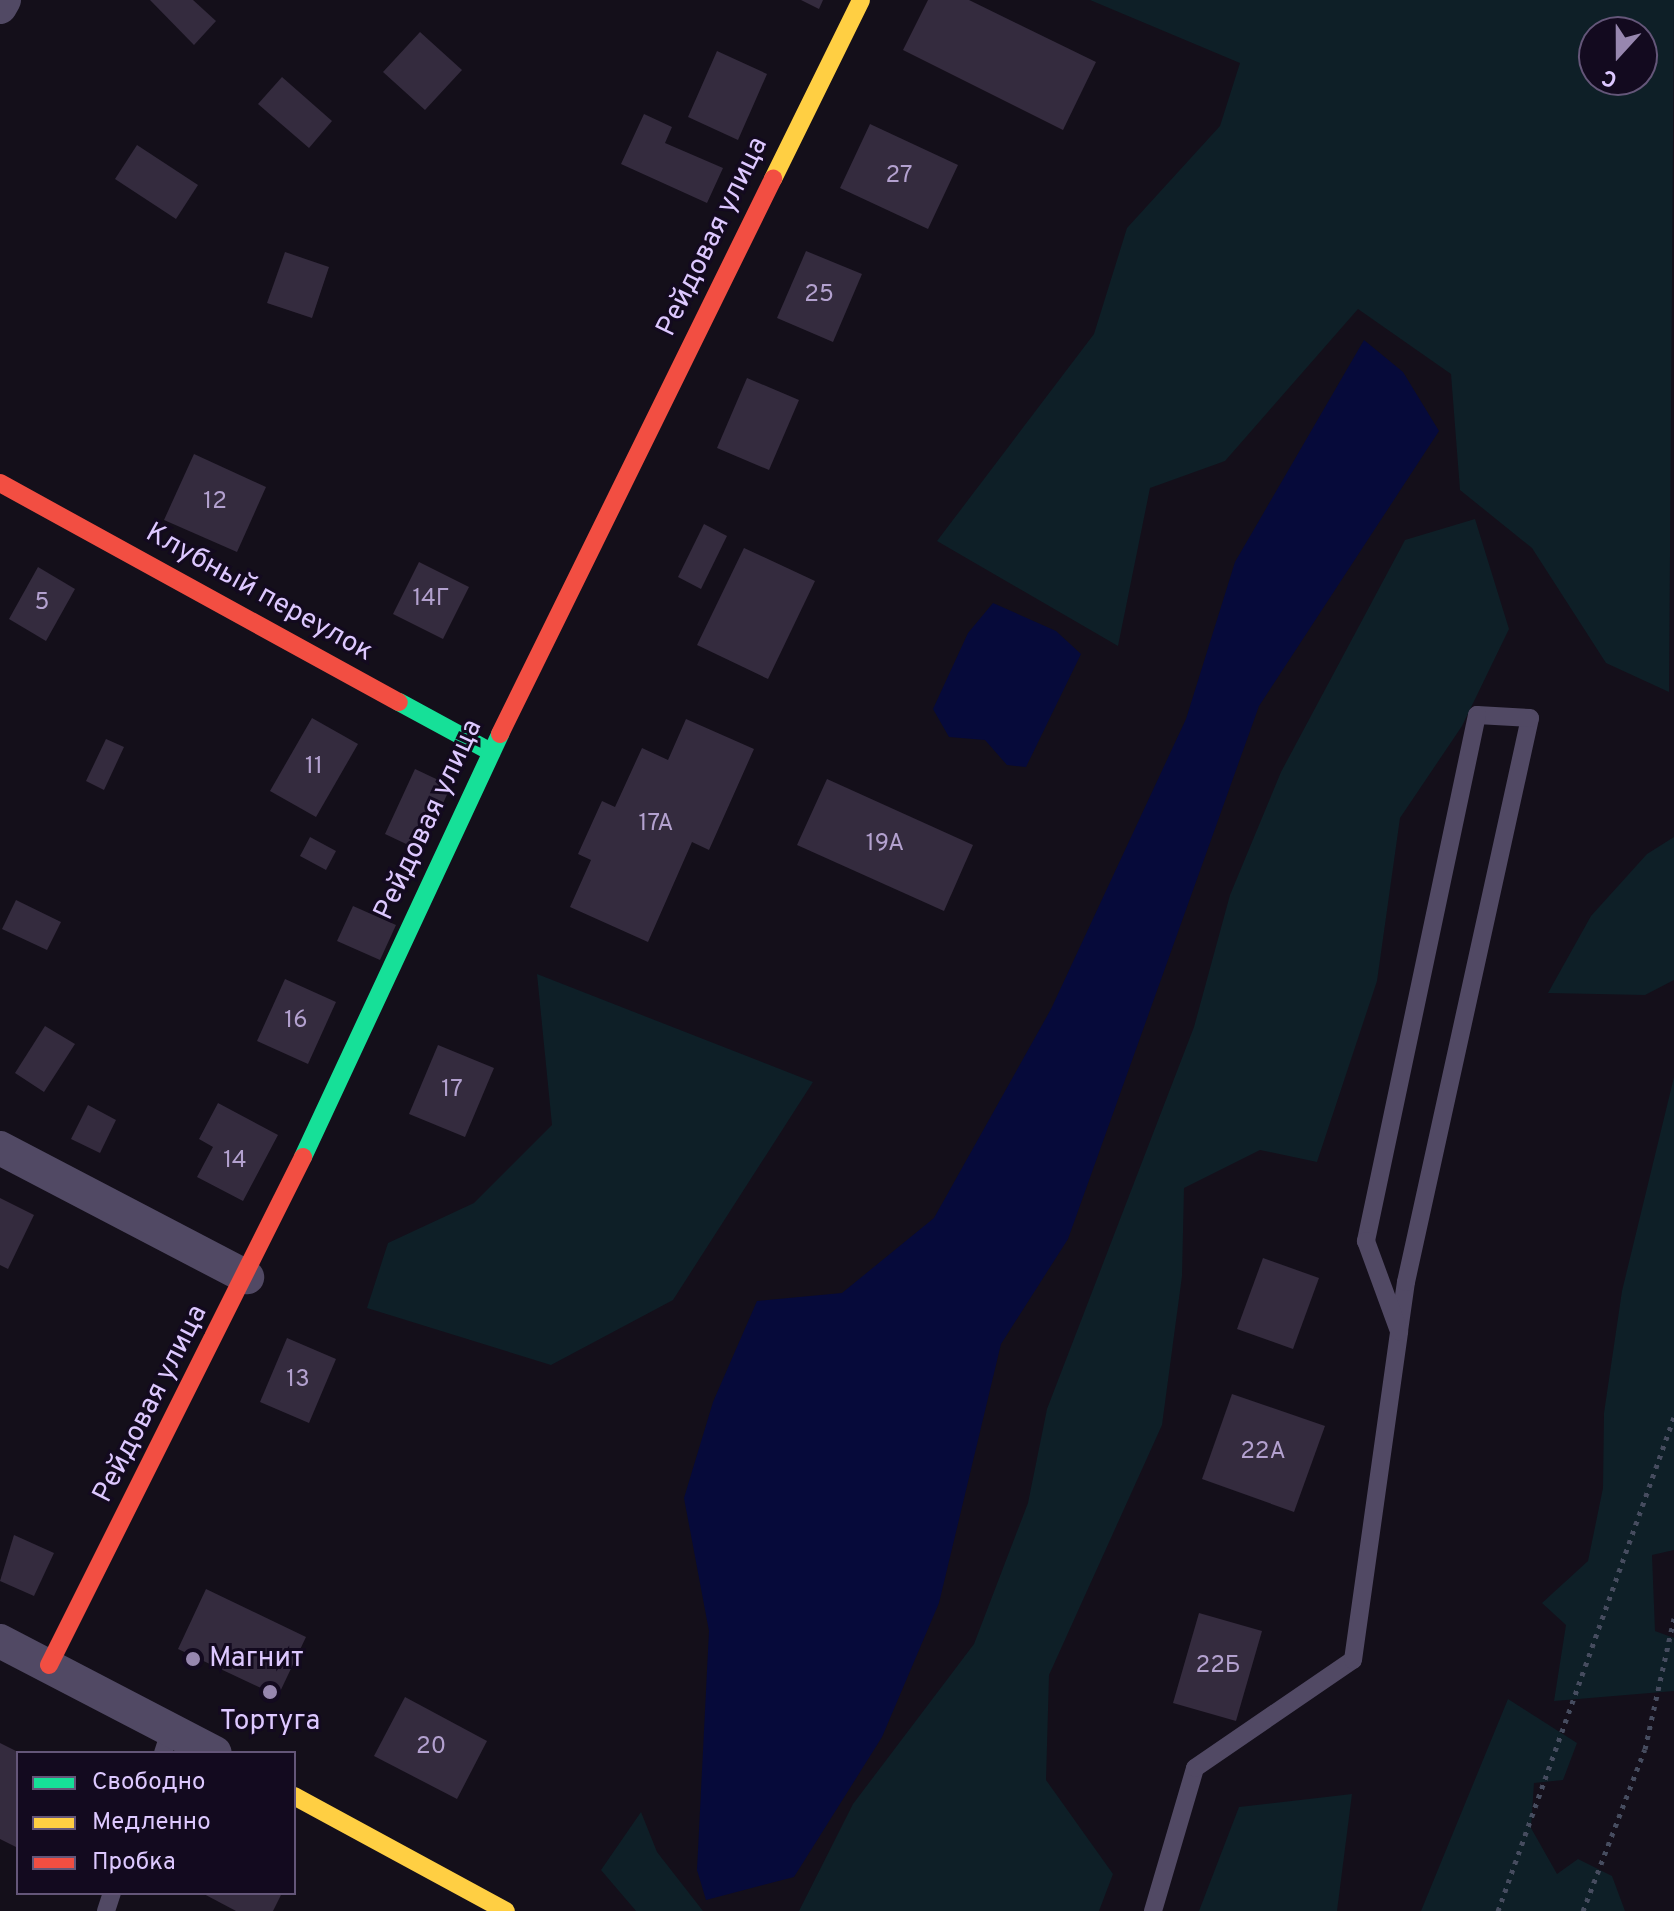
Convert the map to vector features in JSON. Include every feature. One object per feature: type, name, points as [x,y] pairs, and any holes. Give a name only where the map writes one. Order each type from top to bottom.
[{"type":"street","points":[[0,7],[4,0]]},
{"type":"street","name":"Рейдовая улица","points":[[49,1665],[247,1277],[491,752],[861,0]]},
{"type":"street","name":"Клубный переулок","points":[[0,483],[491,752]]},
{"type":"street","points":[[0,1148],[247,1277]]},
{"type":"street","points":[[0,1641],[49,1665],[167,1741],[207,1751]]},
{"type":"street","points":[[296,1797],[506,1911]]},
{"type":"lane","points":[[1153,1911],[1195,1768],[1353,1660],[1406,1282],[1530,718],[1477,715],[1366,1241],[1399,1331]]},
{"type":"path","points":[[1498,1911],[1674,1417]]},
{"type":"path","points":[[1583,1911],[1645,1749],[1674,1618]]},
{"type":"shaded area","points":[[1090,0],[1674,0],[1669,692],[1606,663],[1532,548],[1460,490],[1451,374],[1358,309],[1225,461],[1150,488],[1118,646],[937,541],[1094,334],[1127,228],[1220,126],[1240,63]]},
{"type":"shaded area","points":[[1364,340],[1403,372],[1439,431],[1259,706],[1068,1239],[1001,1344],[939,1603],[882,1737],[794,1877],[706,1900],[697,1870],[709,1631],[684,1498],[713,1402],[757,1301],[842,1293],[934,1218],[1051,1009],[1186,719],[1235,562]]},
{"type":"shaded area","points":[[1475,519],[1509,629],[1462,726],[1400,818],[1377,981],[1317,1162],[1260,1150],[1184,1188],[1182,1276],[1162,1425],[1049,1675],[1046,1780],[1113,1874],[1099,1911],[799,1911],[853,1804],[974,1644],[1028,1503],[1047,1409],[1194,1027],[1230,895],[1281,772],[1405,540]]},
{"type":"shaded area","points":[[993,603],[1056,631],[1081,654],[1026,767],[1007,765],[985,740],[949,737],[933,709],[968,633]]},
{"type":"shaded area","points":[[1674,837],[1674,980],[1645,995],[1548,993],[1591,916],[1647,854]]},
{"type":"shaded area","points":[[537,974],[813,1082],[673,1300],[551,1365],[367,1308],[388,1243],[474,1203],[552,1125]]},
{"type":"shaded area","points":[[1674,1077],[1674,1550],[1652,1555],[1655,1631],[1674,1638],[1674,1691],[1554,1701],[1566,1625],[1542,1603],[1588,1561],[1603,1488],[1604,1413],[1622,1291]]},
{"type":"shaded area","points":[[1508,1699],[1577,1743],[1563,1780],[1534,1783],[1531,1828],[1557,1874],[1578,1859],[1612,1876],[1625,1911],[1421,1911]]},
{"type":"shaded area","points":[[1352,1794],[1337,1911],[1199,1911],[1239,1807]]},
{"type":"shaded area","points":[[641,1812],[657,1852],[703,1911],[636,1911],[601,1870]]},
{"type":"building","points":[[150,0],[193,0],[216,21],[194,45]]},
{"type":"building","points":[[801,0],[823,0],[819,9]]},
{"type":"building","points":[[928,0],[969,0],[1096,62],[1063,130],[903,50]]},
{"type":"building","points":[[420,32],[462,70],[425,110],[383,72]]},
{"type":"building","points":[[717,51],[767,74],[738,140],[688,117]]},
{"type":"building","points":[[282,77],[332,121],[309,148],[258,104]]},
{"type":"building","points":[[644,114],[672,127],[665,143],[723,168],[707,203],[621,164]]},
{"type":"building","points":[[870,124],[958,165],[928,229],[840,188]]},
{"type":"building","points":[[137,145],[198,185],[176,219],[115,179]]},
{"type":"building","points":[[806,251],[862,274],[833,342],[777,318]]},
{"type":"building","points":[[285,252],[329,267],[312,318],[267,303]]},
{"type":"building","points":[[747,378],[799,400],[769,470],[717,448]]},
{"type":"building","points":[[194,454],[266,487],[237,552],[164,520]]},
{"type":"building","points":[[704,524],[727,536],[701,589],[678,577]]},
{"type":"building","points":[[744,548],[815,581],[768,679],[697,645]]},
{"type":"building","points":[[419,562],[469,587],[443,639],[393,614]]},
{"type":"building","points":[[38,567],[75,589],[46,641],[9,619]]},
{"type":"building","points":[[312,718],[358,744],[316,817],[270,791]]},
{"type":"building","points":[[686,719],[754,749],[709,850],[692,842],[648,942],[570,907],[591,860],[578,854],[602,801],[615,807],[642,748],[668,760]]},
{"type":"building","points":[[106,739],[124,747],[104,790],[86,781]]},
{"type":"building","points":[[415,769],[451,786],[421,851],[385,834]]},
{"type":"building","points":[[827,779],[973,845],[944,911],[797,845]]},
{"type":"building","points":[[310,837],[336,851],[326,870],[300,856]]},
{"type":"building","points":[[16,900],[61,922],[47,950],[2,929]]},
{"type":"building","points":[[353,906],[396,925],[380,960],[337,941]]},
{"type":"building","points":[[285,979],[336,1002],[308,1064],[257,1041]]},
{"type":"building","points":[[45,1026],[75,1044],[44,1092],[15,1073]]},
{"type":"building","points":[[438,1045],[494,1068],[465,1137],[409,1114]]},
{"type":"building","points":[[218,1103],[278,1135],[243,1201],[197,1177],[213,1147],[199,1139]]},
{"type":"building","points":[[88,1105],[116,1120],[100,1153],[71,1139]]},
{"type":"building","points":[[0,1198],[34,1215],[8,1269],[0,1265]]},
{"type":"building","points":[[1263,1258],[1319,1278],[1293,1349],[1237,1329]]},
{"type":"building","points":[[287,1338],[336,1359],[309,1423],[260,1402]]},
{"type":"building","points":[[1232,1394],[1325,1426],[1294,1512],[1202,1479]]},
{"type":"building","points":[[14,1535],[54,1553],[34,1596],[0,1581]]},
{"type":"building","points":[[206,1589],[306,1637],[278,1696],[178,1649]]},
{"type":"building","points":[[1199,1613],[1262,1631],[1236,1721],[1173,1703]]},
{"type":"building","points":[[405,1697],[487,1741],[457,1799],[374,1756]]},
{"type":"building","points":[[0,1743],[16,1751],[16,1847],[0,1839]]},
{"type":"building","points":[[206,1895],[281,1895],[273,1911],[236,1911]]},
{"type":"traffic: fast","points":[[399,702],[491,752]]},
{"type":"traffic: fast","points":[[303,1157],[500,734]]},
{"type":"traffic: slow","points":[[773,179],[861,0]]},
{"type":"traffic: slow","points":[[296,1797],[506,1911]]},
{"type":"traffic: jam","points":[[500,734],[773,179]]},
{"type":"traffic: jam","points":[[0,483],[399,702]]},
{"type":"traffic: jam","points":[[49,1665],[303,1157]]},
{"type":"place","name":"Магнит","points":[[193,1659]]},
{"type":"place","name":"Тортуга","points":[[270,1692]]}]
